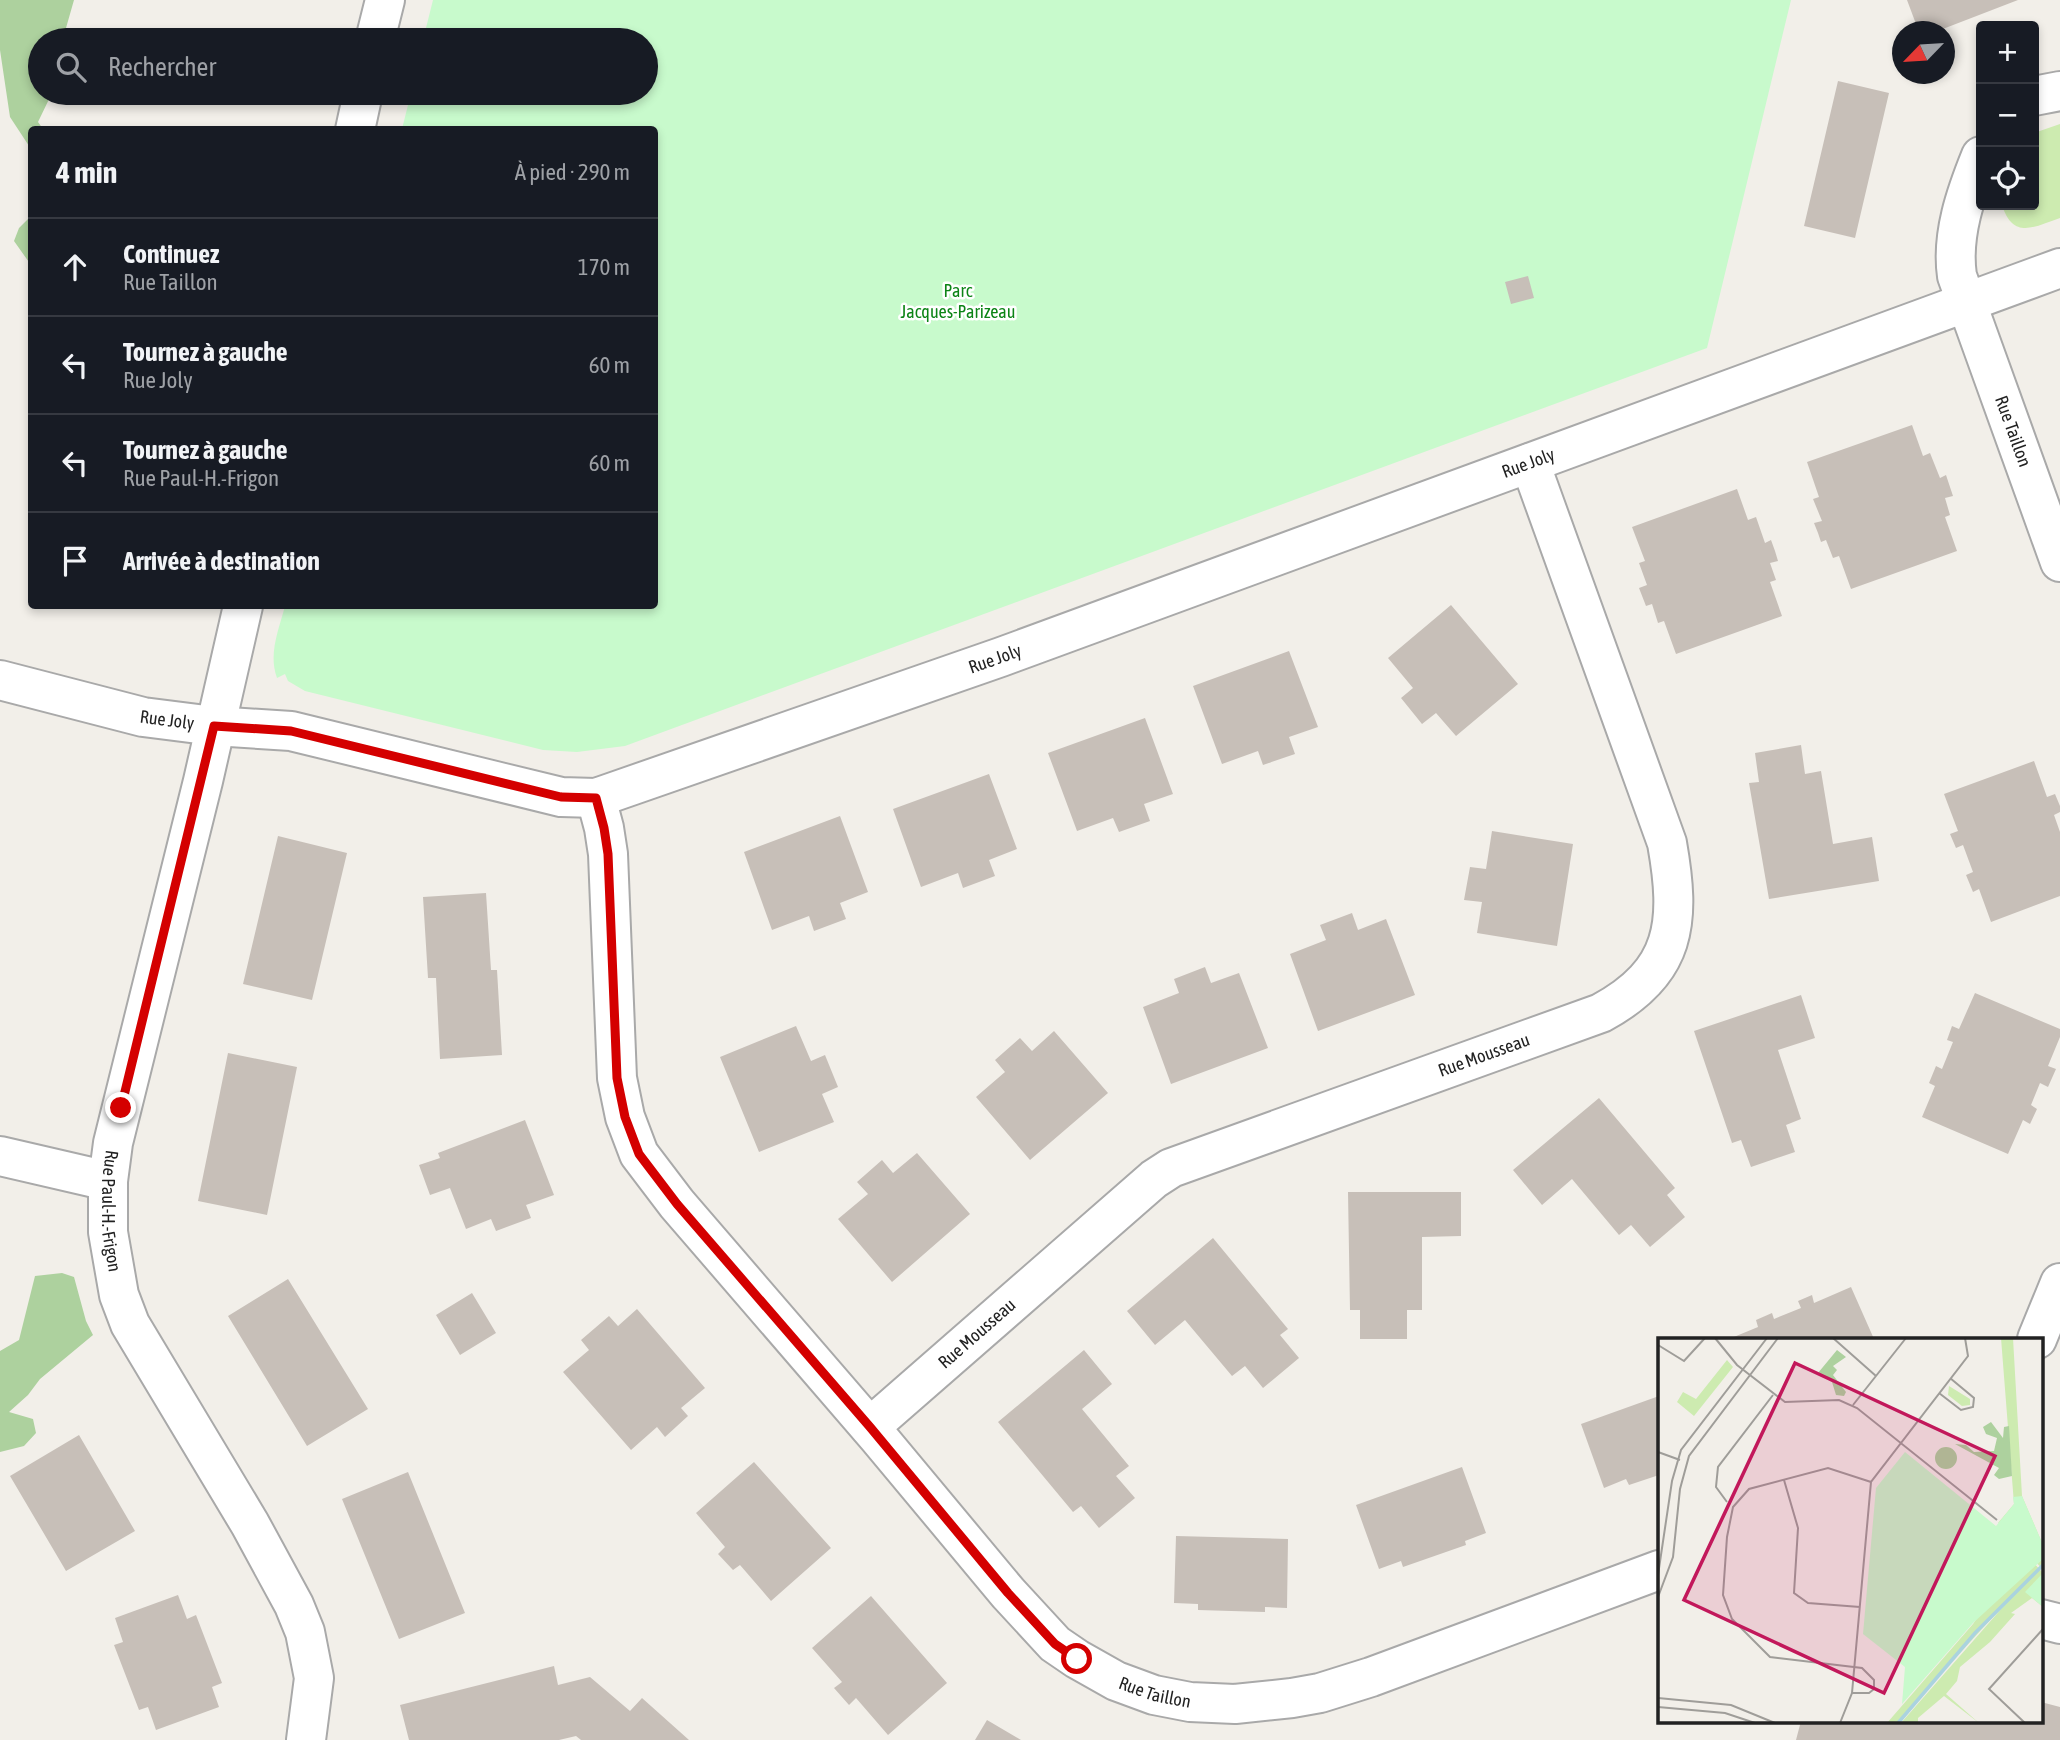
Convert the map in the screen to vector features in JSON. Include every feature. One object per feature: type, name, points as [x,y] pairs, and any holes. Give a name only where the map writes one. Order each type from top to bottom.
[{"type":"street","points":[[378,28],[385,0]]},
{"type":"street","points":[[2039,95],[2060,91]]},
{"type":"street","points":[[356,126],[360,105]]},
{"type":"street","points":[[1965,302],[1956,276],[1955,240],[1976,169]]},
{"type":"street","name":"Rue Joly","points":[[0,680],[143,717],[214,726],[291,731],[561,797],[596,798],[1001,657],[2060,268]]},
{"type":"street","name":"Rue Taillon","points":[[1965,302],[2060,562]]},
{"type":"street","name":"Rue Mousseau","points":[[870,1427],[1154,1179],[1171,1168],[1601,1013],[1629,997],[1648,977],[1667,945],[1675,909],[1675,891],[1667,844],[1530,463]]},
{"type":"street","name":"Rue Paul-H.-Frigon","points":[[242,609],[118,1120],[108,1181],[108,1232],[113,1272],[130,1324],[275,1567],[305,1632],[314,1678],[306,1740]]},
{"type":"street","name":"Rue Taillon","points":[[596,798],[608,854],[617,1078],[625,1117],[639,1154],[677,1204],[870,1427],[1008,1593],[1055,1644],[1116,1681],[1154,1695],[1191,1702],[1275,1701],[1320,1693],[1658,1570]]},
{"type":"street","points":[[0,1156],[108,1181]]},
{"type":"street","points":[[2037,1338],[2060,1283]]},
{"type":"street","points":[[2042,1619],[2060,1624]]},
{"type":"green space","points":[[0,0],[74,0],[66,28],[28,28],[28,105],[46,105],[38,122],[41,126],[28,126],[28,144],[10,117],[0,50]]},
{"type":"green space","name":"Parc Jacques-Parizeau","points":[[433,0],[1791,0],[1707,348],[625,746],[577,752],[543,750],[305,691],[288,681],[285,674],[277,678],[275,669],[275,642],[284,609],[658,609],[658,126],[403,126],[408,105],[658,105],[658,28],[426,28]]},
{"type":"green space","points":[[2060,124],[2060,218],[2033,227],[2018,227],[2012,223],[2004,210],[2039,210],[2039,131]]},
{"type":"green space","points":[[28,219],[28,261],[14,241],[19,228]]},
{"type":"green space","points":[[62,1273],[74,1277],[86,1321],[93,1335],[40,1379],[28,1395],[9,1412],[33,1419],[36,1433],[24,1446],[0,1452],[0,1351],[19,1340],[35,1276]]},
{"type":"building","points":[[1907,0],[2018,0],[1955,24],[1955,21],[1915,21]]},
{"type":"building","points":[[1838,81],[1889,93],[1855,238],[1804,226]]},
{"type":"building","points":[[1528,276],[1534,298],[1511,304],[1505,282]]},
{"type":"building","points":[[1912,425],[1923,456],[1930,453],[1940,478],[1946,475],[1953,496],[1945,498],[1950,515],[1945,517],[1957,551],[1851,589],[1839,556],[1833,558],[1826,540],[1821,542],[1814,523],[1822,521],[1813,499],[1819,497],[1807,462]]},
{"type":"building","points":[[1737,489],[1748,520],[1756,517],[1765,543],[1771,540],[1775,551],[1778,561],[1770,563],[1776,580],[1770,582],[1782,616],[1676,654],[1664,621],[1658,623],[1652,604],[1646,606],[1639,588],[1647,585],[1639,563],[1645,561],[1632,527]]},
{"type":"building","points":[[1451,605],[1518,684],[1456,736],[1436,713],[1422,724],[1401,698],[1413,688],[1388,658]]},
{"type":"building","points":[[1289,651],[1318,727],[1289,737],[1295,754],[1263,765],[1258,751],[1222,764],[1193,686]]},
{"type":"building","points":[[1145,718],[1173,794],[1144,804],[1150,821],[1119,832],[1113,818],[1077,831],[1048,753]]},
{"type":"building","points":[[1801,745],[1805,774],[1821,771],[1833,844],[1872,837],[1879,881],[1769,899],[1749,783],[1759,782],[1755,753]]},
{"type":"building","points":[[2034,761],[2047,797],[2055,794],[2060,806],[2060,812],[2054,815],[2060,832],[2060,896],[1991,922],[1979,889],[1973,892],[1966,875],[1973,872],[1963,845],[1956,848],[1950,834],[1958,831],[1944,794]]},
{"type":"building","points":[[989,774],[1017,849],[989,860],[995,876],[963,888],[958,873],[921,887],[893,809]]},
{"type":"building","points":[[840,816],[868,892],[840,903],[846,919],[814,931],[809,916],[772,930],[744,852]]},
{"type":"building","points":[[1492,831],[1573,844],[1557,946],[1477,933],[1482,902],[1464,900],[1470,867],[1486,869]]},
{"type":"building","points":[[278,836],[347,853],[312,1000],[243,984]]},
{"type":"building","points":[[486,893],[491,970],[497,970],[502,1055],[440,1059],[436,978],[428,978],[423,897]]},
{"type":"building","points":[[1352,913],[1358,930],[1386,919],[1415,995],[1318,1031],[1290,954],[1326,940],[1320,925]]},
{"type":"building","points":[[1205,967],[1211,983],[1239,973],[1268,1048],[1171,1084],[1143,1007],[1179,993],[1174,979]]},
{"type":"building","points":[[1975,993],[2060,1029],[2060,1037],[2048,1066],[2056,1069],[2048,1087],[2040,1083],[2031,1105],[2037,1109],[2030,1124],[2023,1120],[2008,1154],[1922,1117],[1935,1086],[1929,1083],[1936,1066],[1942,1069],[1953,1042],[1947,1040],[1952,1026],[1959,1029]]},
{"type":"building","points":[[1801,995],[1815,1038],[1778,1050],[1801,1119],[1786,1125],[1795,1152],[1751,1167],[1741,1140],[1732,1143],[1694,1031]]},
{"type":"building","points":[[796,1026],[811,1061],[825,1055],[838,1087],[822,1094],[834,1122],[759,1152],[720,1057]]},
{"type":"building","points":[[1054,1031],[1108,1093],[1030,1160],[976,1097],[1005,1072],[995,1060],[1020,1038],[1032,1051]]},
{"type":"building","points":[[228,1053],[297,1067],[267,1215],[198,1201]]},
{"type":"building","points":[[1599,1098],[1675,1188],[1667,1195],[1685,1217],[1650,1247],[1631,1225],[1619,1235],[1572,1179],[1542,1205],[1513,1170]]},
{"type":"building","points":[[525,1120],[554,1195],[526,1205],[531,1218],[496,1231],[491,1219],[466,1229],[450,1188],[430,1195],[419,1165],[440,1158],[438,1153]]},
{"type":"building","points":[[917,1153],[970,1214],[892,1282],[838,1219],[868,1194],[857,1182],[882,1160],[893,1173]]},
{"type":"building","points":[[1348,1192],[1461,1192],[1461,1236],[1422,1237],[1422,1310],[1407,1310],[1407,1339],[1360,1339],[1360,1310],[1350,1310]]},
{"type":"building","points":[[1213,1238],[1288,1329],[1280,1335],[1299,1358],[1263,1388],[1245,1366],[1232,1376],[1185,1320],[1155,1345],[1127,1311]]},
{"type":"building","points":[[288,1279],[368,1409],[307,1446],[228,1316]]},
{"type":"building","points":[[1851,1287],[1874,1338],[1731,1338],[1758,1327],[1756,1320],[1772,1313],[1774,1319],[1801,1308],[1798,1301],[1812,1295],[1814,1303]]},
{"type":"building","points":[[472,1293],[496,1333],[460,1355],[436,1315]]},
{"type":"building","points":[[637,1309],[705,1388],[681,1408],[688,1416],[665,1437],[657,1427],[631,1450],[563,1372],[589,1350],[581,1340],[609,1316],[618,1326]]},
{"type":"building","points":[[1084,1350],[1112,1384],[1082,1409],[1129,1466],[1116,1476],[1135,1498],[1099,1528],[1081,1506],[1073,1512],[998,1422]]},
{"type":"building","points":[[1658,1396],[1658,1475],[1629,1485],[1626,1479],[1604,1488],[1581,1424]]},
{"type":"building","points":[[79,1435],[135,1531],[66,1571],[10,1476]]},
{"type":"building","points":[[754,1462],[831,1548],[771,1601],[740,1565],[733,1570],[718,1554],[725,1547],[696,1513]]},
{"type":"building","points":[[1462,1467],[1486,1533],[1465,1541],[1466,1545],[1403,1567],[1401,1561],[1379,1569],[1356,1505]]},
{"type":"building","points":[[408,1472],[465,1613],[399,1639],[342,1499]]},
{"type":"building","points":[[1176,1536],[1288,1539],[1287,1608],[1265,1607],[1265,1612],[1198,1610],[1198,1604],[1174,1603]]},
{"type":"building","points":[[178,1595],[187,1619],[196,1615],[222,1683],[212,1687],[219,1707],[156,1730],[148,1707],[139,1710],[114,1645],[123,1642],[115,1618]]},
{"type":"building","points":[[871,1596],[947,1683],[888,1735],[856,1698],[849,1705],[834,1688],[842,1682],[812,1648]]},
{"type":"building","points":[[554,1666],[558,1685],[590,1677],[630,1711],[642,1698],[689,1740],[581,1740],[576,1736],[559,1740],[409,1740],[400,1705]]},
{"type":"building","points":[[2042,1702],[2060,1707],[2060,1740],[1796,1740],[1801,1722],[2042,1722]]},
{"type":"building","points":[[987,1720],[1021,1740],[975,1740]]},
{"type":"route","points":[[121,1108],[203,781],[214,726],[291,731],[561,797],[596,798],[608,854],[617,1078],[625,1117],[639,1154],[677,1204],[870,1427],[1008,1593],[1055,1644],[1077,1659]]}]
